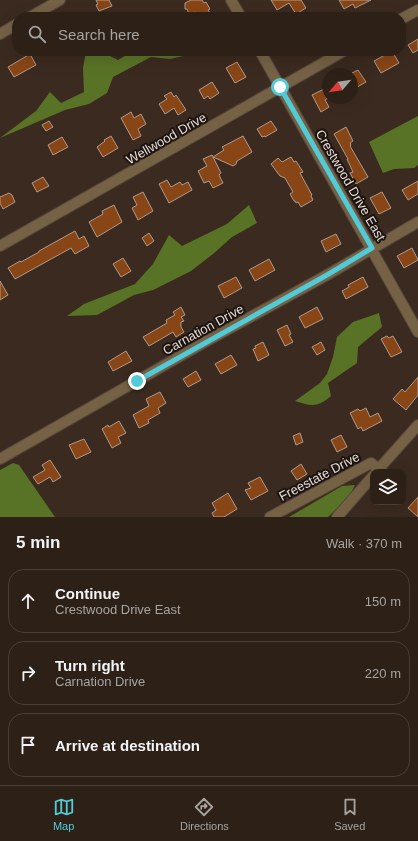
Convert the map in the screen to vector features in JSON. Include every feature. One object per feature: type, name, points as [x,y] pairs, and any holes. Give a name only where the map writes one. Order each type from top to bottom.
[{"type":"street","points":[[39,12],[60,0]]},
{"type":"street","points":[[231,0],[238,12]]},
{"type":"street","points":[[406,16],[418,10]]},
{"type":"street","points":[[0,34],[12,27]]},
{"type":"street","name":"Crestwood Drive East","points":[[263,56],[418,332]]},
{"type":"street","name":"Wellwood Drive","points":[[0,246],[158,158],[335,56]]},
{"type":"street","name":"Carnation Drive","points":[[0,459],[205,342],[327,275],[418,222]]},
{"type":"street","points":[[379,469],[418,425]]},
{"type":"street","name":"Freestate Drive","points":[[270,517],[371,463],[374,469]]},
{"type":"street","points":[[337,517],[370,479]]},
{"type":"green space","points":[[85,56],[110,56],[118,60],[125,56],[183,56],[170,59],[151,57],[113,77],[107,93],[89,104],[65,110],[0,138],[36,111],[50,92],[61,103],[84,92],[83,68]]},
{"type":"green space","points":[[418,116],[418,165],[414,168],[394,169],[383,173],[369,142]]},
{"type":"green space","points":[[249,205],[257,223],[232,237],[191,271],[153,290],[134,295],[97,315],[67,316],[84,304],[135,284],[153,264],[169,235],[182,246],[227,224]]},
{"type":"green space","points":[[379,313],[382,327],[358,347],[357,363],[328,383],[331,396],[322,403],[314,405],[295,401],[320,383],[327,374],[333,357],[337,337],[353,322]]},
{"type":"green space","points":[[13,463],[19,465],[55,517],[0,517],[0,470]]},
{"type":"green space","points":[[355,485],[349,497],[328,517],[289,517],[342,486]]},
{"type":"building","points":[[96,0],[109,0],[112,6],[99,11],[96,5],[98,4]]},
{"type":"building","points":[[191,0],[202,0],[204,3],[206,2],[210,9],[208,10],[209,12],[188,12],[187,9],[185,9],[185,3]]},
{"type":"building","points":[[271,0],[301,0],[306,8],[299,12],[295,12],[289,3],[277,10]]},
{"type":"building","points":[[339,0],[371,0],[355,8],[353,4],[344,9]]},
{"type":"building","points":[[418,39],[418,50],[413,53],[408,45]]},
{"type":"building","points":[[27,56],[31,56],[36,65],[14,77],[8,67]]},
{"type":"building","points":[[383,56],[395,56],[399,63],[381,73],[374,61]]},
{"type":"building","points":[[237,62],[246,77],[235,83],[226,68]]},
{"type":"building","points":[[358,70],[366,82],[358,87]]},
{"type":"building","points":[[212,82],[219,93],[210,99],[208,96],[204,99],[199,90]]},
{"type":"building","points":[[322,90],[322,104],[327,104],[329,107],[321,112],[312,95]]},
{"type":"building","points":[[171,92],[174,97],[176,95],[186,110],[178,115],[174,108],[165,114],[159,104],[167,99],[164,96]]},
{"type":"building","points":[[131,112],[134,118],[141,114],[146,124],[138,129],[141,136],[133,140],[121,118]]},
{"type":"building","points":[[49,121],[53,127],[46,131],[42,125]]},
{"type":"building","points":[[271,121],[277,130],[265,137],[262,137],[257,129]]},
{"type":"building","points":[[346,127],[353,141],[350,143],[350,146],[368,177],[356,184],[350,173],[353,172],[348,159],[334,134]]},
{"type":"building","points":[[111,136],[118,148],[103,157],[97,147]]},
{"type":"building","points":[[243,136],[252,152],[237,161],[236,164],[233,166],[213,157],[224,150],[222,147]]},
{"type":"building","points":[[62,137],[68,147],[53,155],[48,145]]},
{"type":"building","points":[[212,155],[221,173],[219,175],[223,183],[213,188],[209,181],[204,183],[198,171],[207,166],[203,159]]},
{"type":"building","points":[[291,157],[294,162],[296,161],[303,172],[300,173],[312,195],[313,200],[301,207],[298,202],[296,203],[294,201],[290,194],[293,192],[285,178],[280,176],[271,164],[278,158],[282,162]]},
{"type":"building","points":[[43,177],[49,186],[37,192],[32,183]]},
{"type":"building","points":[[167,180],[171,187],[180,182],[182,185],[188,182],[192,190],[169,203],[159,184]]},
{"type":"building","points":[[418,181],[418,194],[408,200],[402,190]]},
{"type":"building","points":[[143,192],[153,211],[138,220],[132,208],[137,205],[133,197]]},
{"type":"building","points":[[382,192],[391,208],[379,214],[370,198]]},
{"type":"building","points":[[9,193],[12,195],[15,202],[3,209],[0,203],[0,197]]},
{"type":"building","points":[[114,205],[122,222],[97,237],[89,222],[103,214],[102,211]]},
{"type":"building","points":[[75,231],[79,239],[84,236],[89,246],[75,254],[71,248],[15,279],[8,268]]},
{"type":"building","points":[[149,233],[154,241],[147,246],[142,238]]},
{"type":"building","points":[[336,234],[341,244],[326,252],[321,241]]},
{"type":"building","points":[[412,248],[418,260],[404,268],[397,256]]},
{"type":"building","points":[[123,258],[131,271],[121,277],[113,264]]},
{"type":"building","points":[[269,259],[275,270],[255,281],[249,270]]},
{"type":"building","points":[[236,277],[242,288],[224,298],[218,286]]},
{"type":"building","points":[[363,277],[368,287],[346,299],[342,291],[349,287],[348,285]]},
{"type":"building","points":[[0,281],[8,295],[0,300]]},
{"type":"building","points":[[181,307],[185,315],[181,317],[184,321],[181,322],[181,327],[184,332],[176,337],[173,332],[149,346],[143,337],[167,323],[166,320],[175,315],[173,312]]},
{"type":"building","points":[[317,307],[323,319],[305,328],[299,317]]},
{"type":"building","points":[[287,325],[291,334],[289,335],[293,342],[285,346],[277,330]]},
{"type":"building","points":[[387,336],[389,338],[393,336],[402,352],[391,357],[381,339]]},
{"type":"building","points":[[263,342],[269,355],[258,361],[253,349],[256,348],[255,346]]},
{"type":"building","points":[[321,342],[325,350],[317,355],[312,347]]},
{"type":"building","points":[[126,351],[132,361],[113,371],[108,362]]},
{"type":"building","points":[[231,355],[237,365],[221,374],[215,364]]},
{"type":"building","points":[[196,371],[201,380],[188,387],[183,379]]},
{"type":"building","points":[[418,377],[418,395],[406,410],[393,399],[402,389],[405,392]]},
{"type":"building","points":[[160,392],[166,403],[158,408],[160,413],[148,420],[149,423],[139,428],[133,415],[149,406],[146,399]]},
{"type":"building","points":[[366,408],[370,417],[378,413],[382,421],[363,431],[361,427],[358,429],[350,413],[358,409],[360,411]]},
{"type":"building","points":[[119,421],[126,433],[118,437],[121,443],[112,448],[102,429]]},
{"type":"building","points":[[300,433],[303,442],[296,445],[293,436]]},
{"type":"building","points":[[341,435],[347,447],[337,452],[331,440]]},
{"type":"building","points":[[84,439],[91,452],[76,459],[69,445]]},
{"type":"building","points":[[50,460],[61,477],[53,482],[50,477],[38,484],[33,477],[45,470],[42,465]]},
{"type":"building","points":[[301,464],[307,474],[297,480],[291,471]]},
{"type":"building","points":[[260,477],[268,491],[251,500],[245,490],[251,488],[248,483]]},
{"type":"building","points":[[228,493],[237,509],[224,517],[214,517],[212,513],[216,510],[212,503]]},
{"type":"building","points":[[418,497],[418,517],[408,508]]},
{"type":"route","points":[[137,381],[327,275],[372,248],[280,87]]}]
